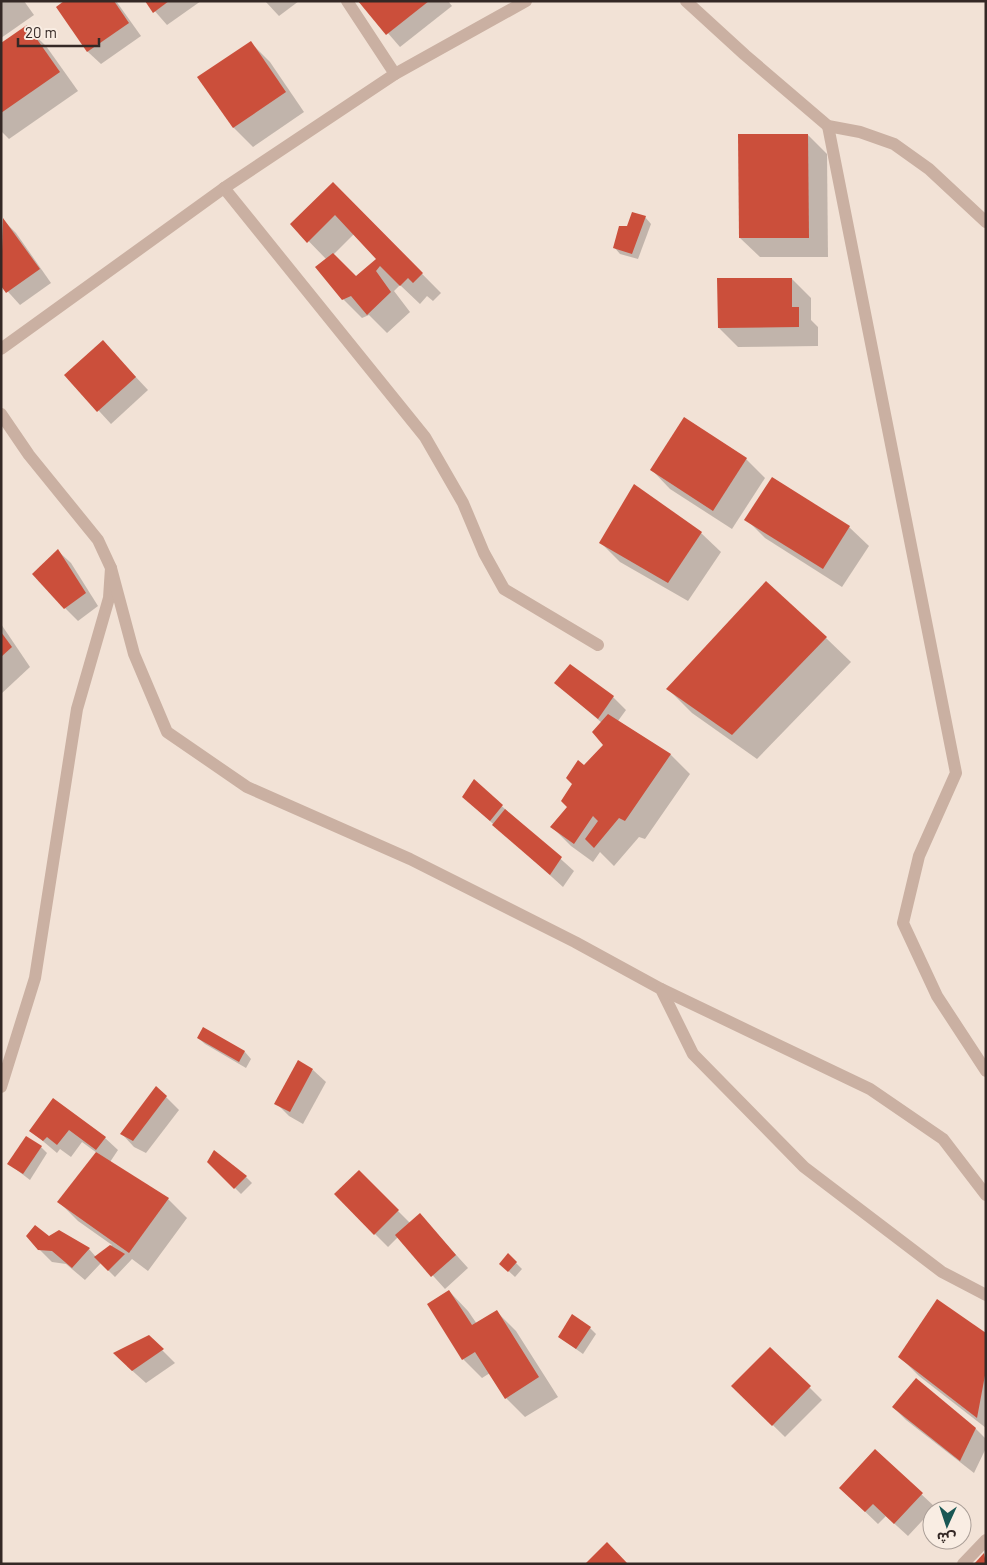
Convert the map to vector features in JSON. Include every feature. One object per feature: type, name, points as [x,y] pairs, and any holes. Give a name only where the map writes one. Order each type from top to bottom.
[{"type":"street","points":[[347,1],[395,74]]},
{"type":"street","points":[[1,349],[224,188],[395,74],[526,1]]},
{"type":"street","points":[[686,1],[745,56],[828,126],[860,132],[894,144],[928,169],[986,222]]},
{"type":"street","points":[[828,126],[956,773],[919,856],[903,923],[937,996],[986,1071]]},
{"type":"street","points":[[224,188],[425,437],[463,502],[484,553],[504,589],[598,645]]},
{"type":"street","points":[[1,414],[29,455],[98,540],[111,568],[134,654],[167,732],[247,787],[410,859],[575,942],[661,989],[870,1089],[943,1139],[986,1195]]},
{"type":"street","points":[[1,1087],[35,978],[76,709],[109,598],[111,568]]},
{"type":"street","points":[[661,989],[693,1054],[804,1167],[942,1272],[986,1295]]},
{"type":"street","points":[[963,1564],[986,1540]]},
{"type":"building","points":[[64,1],[114,1],[129,23],[87,52],[56,7]]},
{"type":"building","points":[[145,1],[169,1],[153,13]]},
{"type":"building","points":[[358,1],[429,1],[386,35]]},
{"type":"building","points":[[27,25],[60,72],[1,113],[1,43]]},
{"type":"building","points":[[251,41],[286,92],[233,128],[197,77]]},
{"type":"building","points":[[738,134],[808,134],[809,238],[739,238]]},
{"type":"building","points":[[333,182],[423,273],[413,283],[408,278],[400,286],[380,266],[376,271],[391,292],[367,315],[351,296],[342,300],[315,267],[333,253],[356,276],[376,259],[335,215],[307,243],[290,224]]},
{"type":"building","points":[[632,212],[646,216],[632,254],[613,248],[619,226],[627,226]]},
{"type":"building","points":[[3,218],[40,269],[6,293],[1,286]]},
{"type":"building","points":[[717,278],[792,278],[792,307],[799,307],[799,327],[718,328]]},
{"type":"building","points":[[103,340],[136,377],[97,412],[64,375]]},
{"type":"building","points":[[684,417],[747,458],[713,511],[650,470]]},
{"type":"building","points":[[772,477],[850,526],[823,569],[744,520]]},
{"type":"building","points":[[634,484],[702,532],[668,583],[599,543]]},
{"type":"building","points":[[58,549],[86,593],[64,609],[32,574]]},
{"type":"building","points":[[766,581],[827,637],[732,735],[666,689]]},
{"type":"building","points":[[1,632],[12,647],[1,657]]},
{"type":"building","points":[[570,664],[614,696],[598,719],[554,683]]},
{"type":"building","points":[[608,714],[671,754],[625,821],[619,818],[594,848],[585,839],[598,821],[593,816],[574,844],[550,827],[567,807],[561,801],[572,784],[566,778],[578,760],[584,765],[603,745],[592,732]]},
{"type":"building","points":[[474,779],[503,805],[490,821],[462,797]]},
{"type":"building","points":[[505,809],[562,857],[550,875],[492,825]]},
{"type":"building","points":[[203,1027],[245,1051],[239,1062],[197,1038]]},
{"type":"building","points":[[298,1060],[313,1069],[290,1112],[274,1104]]},
{"type":"building","points":[[156,1086],[167,1096],[133,1141],[120,1134]]},
{"type":"building","points":[[53,1098],[106,1137],[96,1150],[69,1130],[57,1145],[47,1137],[43,1141],[29,1131]]},
{"type":"building","points":[[26,1136],[42,1146],[23,1174],[7,1164]]},
{"type":"building","points":[[214,1150],[247,1176],[234,1189],[207,1162]]},
{"type":"building","points":[[96,1152],[169,1198],[129,1253],[57,1202]]},
{"type":"building","points":[[359,1170],[399,1210],[374,1235],[334,1194]]},
{"type":"building","points":[[420,1213],[456,1255],[431,1277],[395,1235]]},
{"type":"building","points":[[35,1225],[49,1236],[59,1230],[90,1248],[72,1268],[52,1251],[38,1250],[26,1236]]},
{"type":"building","points":[[110,1245],[125,1254],[108,1271],[94,1257]]},
{"type":"building","points":[[508,1253],[517,1262],[508,1272],[499,1264]]},
{"type":"building","points":[[449,1290],[472,1325],[497,1310],[539,1377],[505,1399],[475,1352],[462,1360],[427,1304]]},
{"type":"building","points":[[937,1299],[986,1333],[986,1370],[977,1418],[898,1357]]},
{"type":"building","points":[[572,1314],[591,1327],[576,1349],[558,1337]]},
{"type":"building","points":[[149,1335],[164,1349],[132,1371],[113,1353]]},
{"type":"building","points":[[770,1347],[811,1386],[772,1426],[731,1386]]},
{"type":"building","points":[[916,1378],[976,1428],[960,1461],[892,1407]]},
{"type":"building","points":[[875,1449],[923,1493],[894,1524],[873,1504],[865,1512],[839,1488]]},
{"type":"building","points":[[607,1542],[628,1564],[585,1564]]},
{"type":"building","points":[[984,1553],[986,1564],[974,1564]]}]
